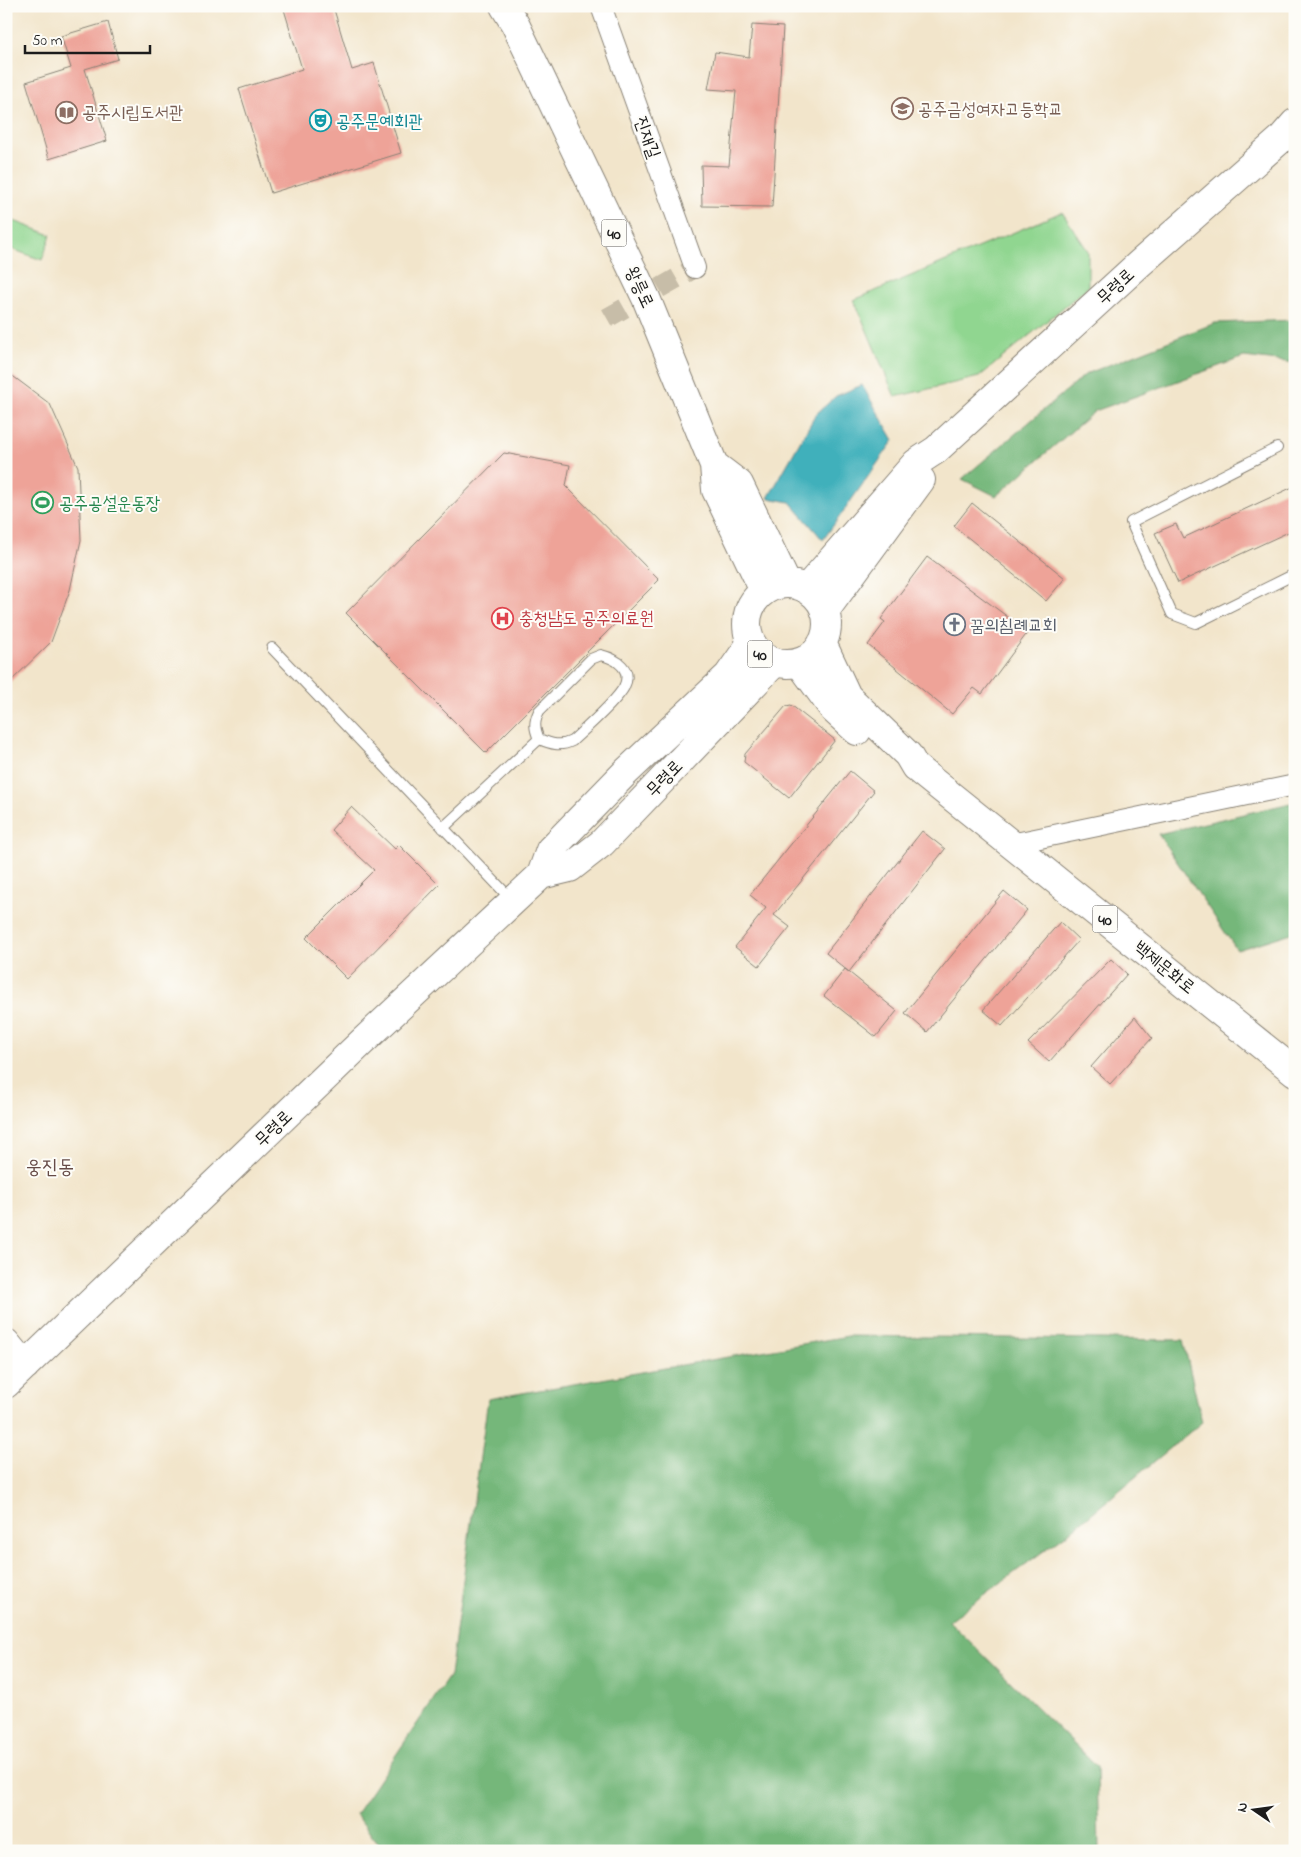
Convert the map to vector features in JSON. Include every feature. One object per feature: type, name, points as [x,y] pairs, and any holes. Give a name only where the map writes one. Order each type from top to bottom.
[{"type":"main road","name":"왕릉로","points":[[504,6],[515,24],[646,298],[714,465],[716,490],[785,588]]},
{"type":"main road","name":"무령로","points":[[785,588],[916,463],[936,450],[1139,264],[1280,139],[1295,123]]},
{"type":"main road","name":"무령로","points":[[825,611],[929,470],[936,450]]},
{"type":"main road","name":"40","points":[[751,642],[748,632],[748,615],[755,599],[785,588],[820,602],[825,611]]},
{"type":"main road","points":[[787,662],[808,658],[822,644],[827,622],[825,611]]},
{"type":"main road","name":"무령로","points":[[16,1375],[361,1043],[541,875],[550,850],[625,773],[728,676],[751,642]]},
{"type":"main road","name":"백제문화로","points":[[751,642],[761,655],[787,662],[834,710],[896,766],[915,767]]},
{"type":"main road","name":"백제문화로","points":[[822,644],[847,696],[908,755],[915,767],[1295,1072]]},
{"type":"main road","name":"무령로","points":[[541,875],[570,868],[602,843],[787,662]]},
{"type":"main road","points":[[6,1343],[16,1375]]},
{"type":"street","name":"진재길","points":[[601,6],[695,268]]},
{"type":"street","points":[[1011,844],[1295,785]]},
{"type":"lane","points":[[1277,448],[1132,522],[1172,614],[1196,623],[1295,574]]},
{"type":"lane","points":[[272,648],[514,901]]},
{"type":"lane","points":[[601,655],[614,658],[620,663],[626,673],[624,686],[616,697],[572,741],[565,744],[552,744],[539,739],[534,728],[539,711],[591,659],[601,655]]},
{"type":"lane","points":[[443,828],[539,739]]},
{"type":"green space","points":[[1062,212],[1088,251],[1088,287],[979,377],[895,397],[854,300]]},
{"type":"green space","points":[[6,218],[51,235],[42,260],[6,247]]},
{"type":"green space","points":[[1295,320],[1295,363],[1244,357],[1095,411],[996,496],[962,479],[1086,374],[1215,323]]},
{"type":"green space","points":[[1295,802],[1295,932],[1237,950],[1158,834]]},
{"type":"green space","points":[[848,1336],[1183,1340],[1202,1422],[1068,1533],[949,1621],[1097,1767],[1099,1851],[383,1851],[356,1814],[450,1675],[488,1399]]},
{"type":"water","points":[[862,385],[894,440],[823,540],[790,502],[768,498],[816,414],[836,396]]},
{"type":"building","name":"공주문예회관","points":[[283,6],[333,6],[352,70],[374,63],[401,153],[271,193],[239,89],[302,69]]},
{"type":"building","name":"공주시립도서관","points":[[108,22],[118,59],[85,69],[107,141],[49,159],[26,82],[71,68],[61,36]]},
{"type":"building","points":[[752,25],[783,27],[772,207],[702,206],[701,165],[729,166],[736,91],[708,89],[715,52],[749,57]]},
{"type":"building","name":"공주공설운동장","points":[[6,371],[50,404],[78,467],[81,540],[70,590],[51,642],[6,686]]},
{"type":"building","name":"충청남도 공주의료원","points":[[504,453],[570,465],[566,486],[659,580],[486,753],[346,613]]},
{"type":"building","points":[[1295,486],[1295,529],[1178,583],[1155,533],[1176,524],[1183,538]]},
{"type":"building","points":[[972,503],[1065,578],[1046,601],[954,526]]},
{"type":"building","name":"꿈의침례교회","points":[[927,557],[1028,632],[982,694],[974,688],[952,714],[868,645],[885,622],[881,619]]},
{"type":"building","points":[[791,705],[835,740],[789,798],[744,762],[745,754],[786,706]]},
{"type":"building","points":[[850,771],[874,791],[774,915],[790,927],[759,966],[735,947],[766,908],[750,895]]},
{"type":"building","points":[[351,807],[395,849],[399,845],[439,885],[347,979],[306,938],[374,870],[331,830]]},
{"type":"building","points":[[922,831],[945,849],[849,972],[826,953]]},
{"type":"building","points":[[1004,891],[1027,910],[927,1032],[905,1013]]},
{"type":"building","points":[[1060,922],[1079,940],[1002,1026],[983,1010]]},
{"type":"building","points":[[1111,959],[1127,974],[1049,1062],[1028,1043]]},
{"type":"building","points":[[845,969],[897,1011],[876,1037],[824,996]]},
{"type":"building","points":[[1135,1017],[1152,1038],[1110,1084],[1091,1067]]},
{"type":"tunnel","points":[[607,318],[695,268]]},
{"type":"place","name":"공주금성여자고등학교","points":[[902,109]]},
{"type":"place","name":"공주시립도서관","points":[[66,112]]},
{"type":"place","name":"공주문예회관","points":[[320,121]]},
{"type":"place","name":"공주공설운동장","points":[[43,503]]},
{"type":"place","name":"충청남도 공주의료원","points":[[503,618]]},
{"type":"place","name":"꿈의침례교회","points":[[954,625]]},
{"type":"district","name":"웅진동","points":[[50,1166]]}]
